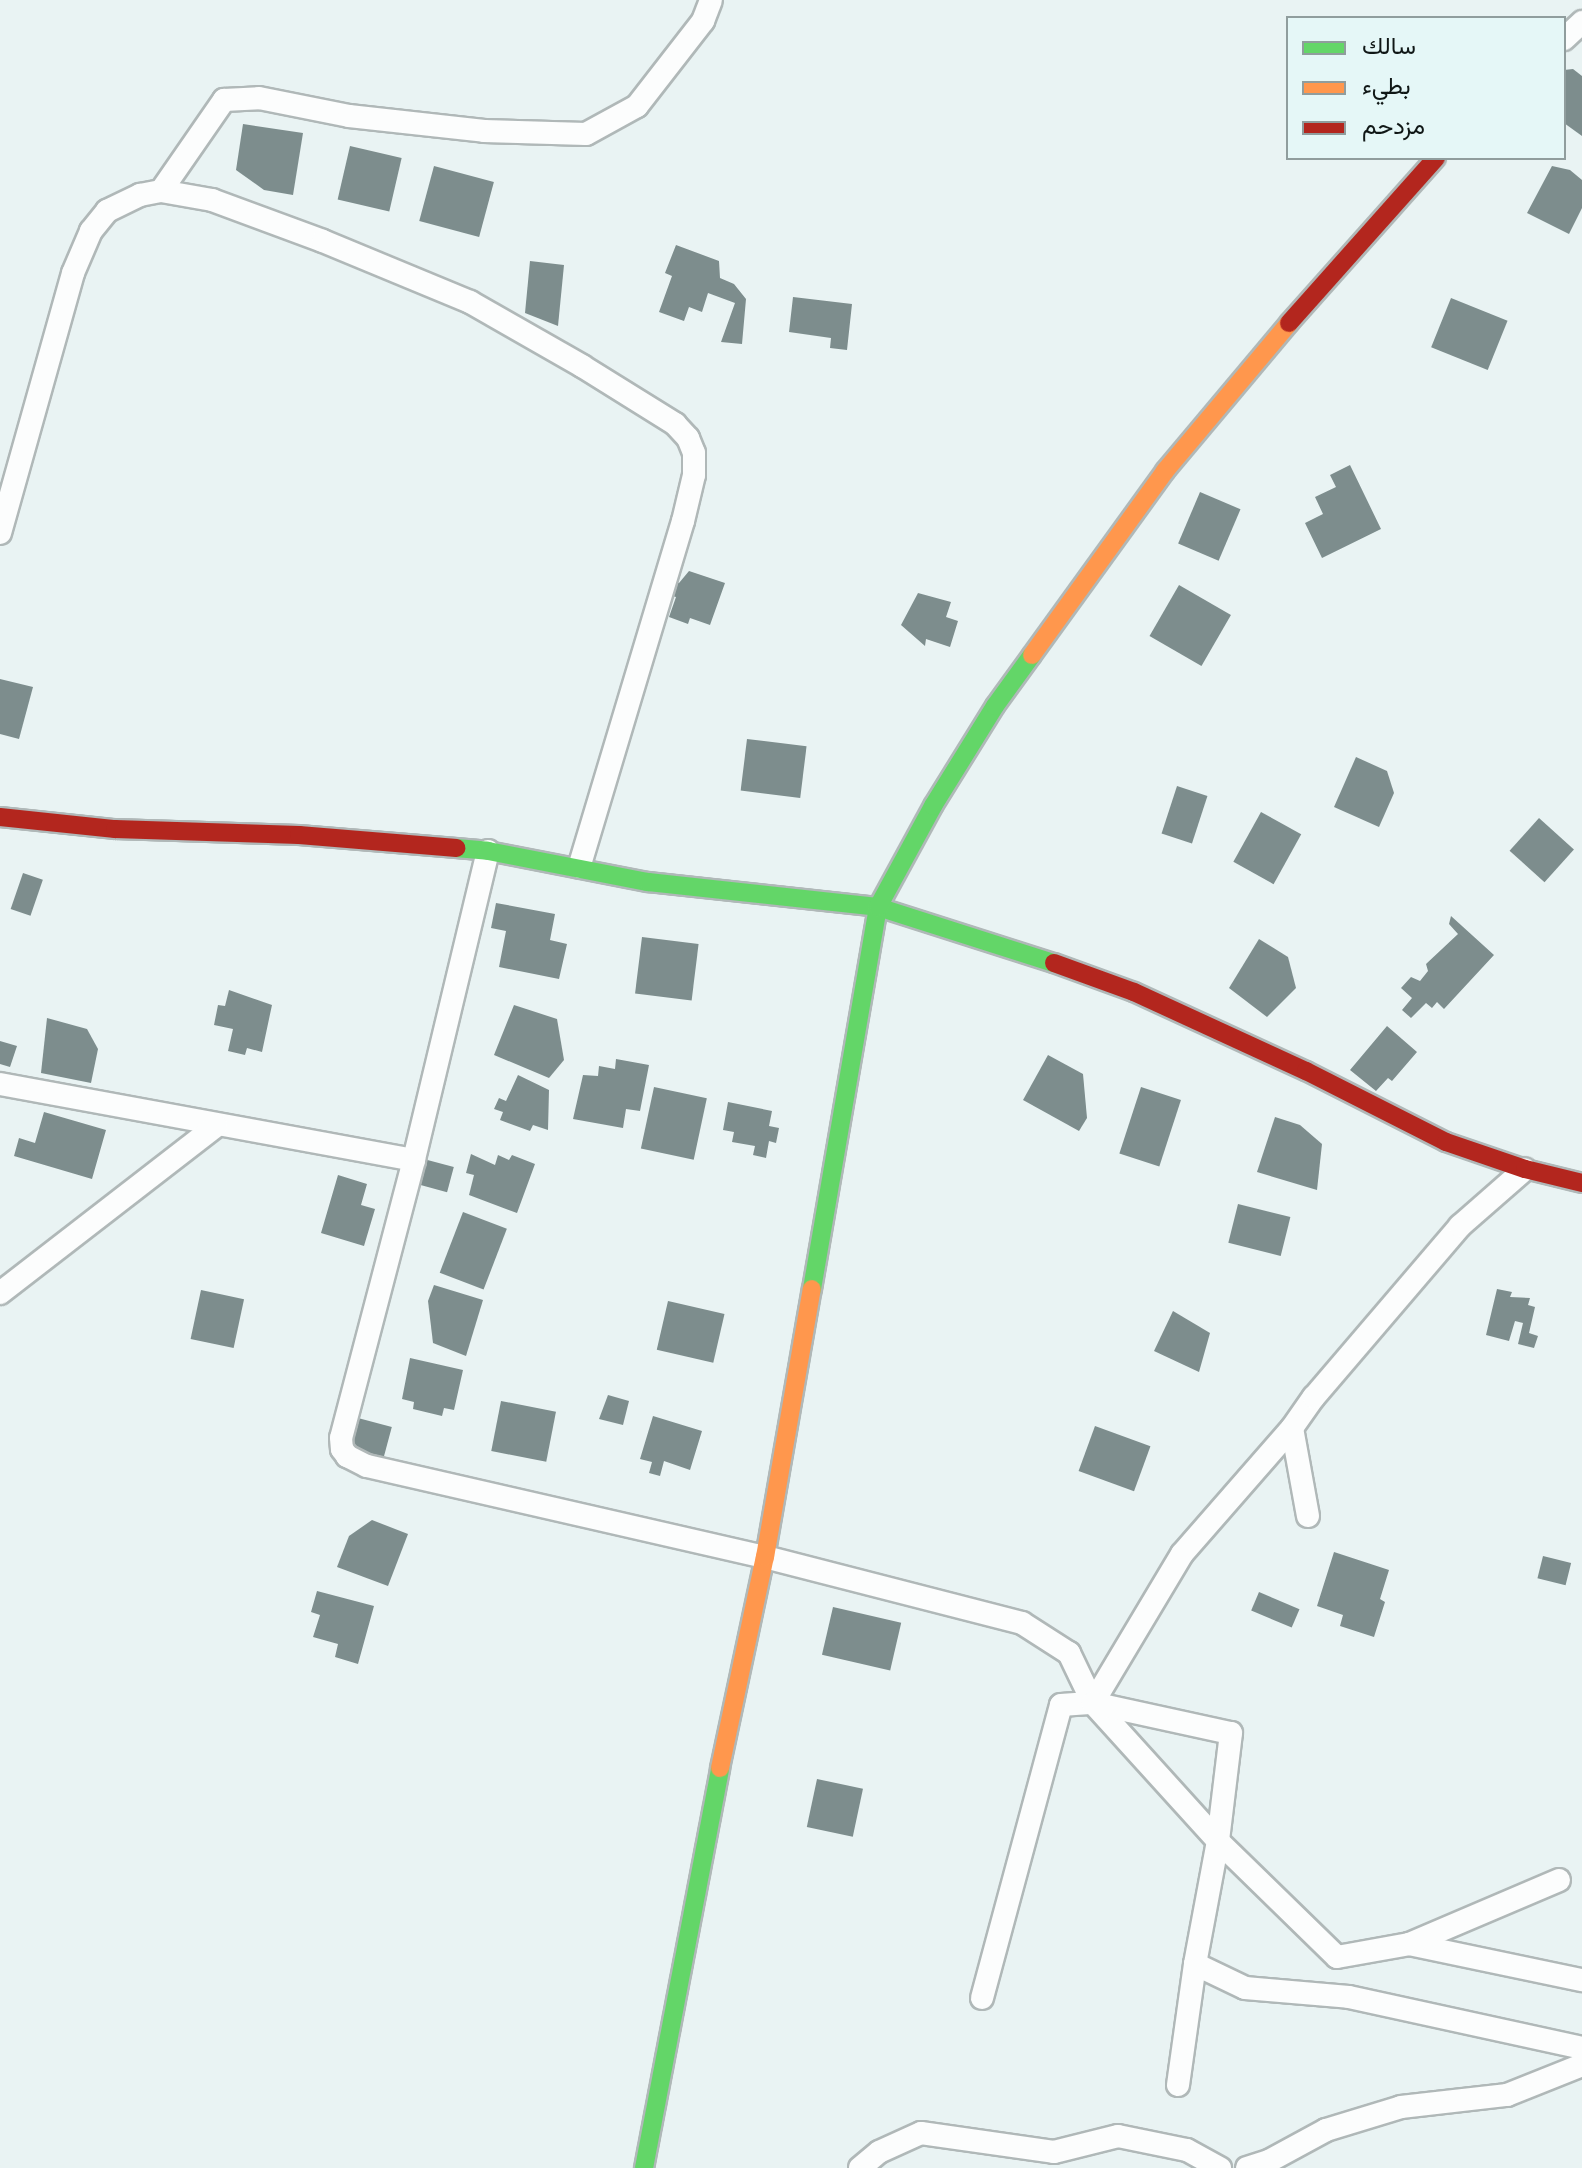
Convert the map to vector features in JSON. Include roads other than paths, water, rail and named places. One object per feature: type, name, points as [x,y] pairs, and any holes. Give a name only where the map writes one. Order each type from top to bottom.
[{"type":"street","points":[[161,191],[224,100],[259,98],[349,116],[484,131],[586,134],[637,106],[703,21],[711,0]]},
{"type":"street","points":[[1566,37],[1582,22]]},
{"type":"street","points":[[644,2168],[728,1727],[765,1557],[878,907],[933,806],[995,706],[1165,471],[1336,267],[1434,160]]},
{"type":"street","points":[[0,533],[73,273],[91,231],[107,211],[121,202],[161,191],[212,200],[470,302],[675,424],[688,438],[694,453],[694,475],[683,521],[579,867]]},
{"type":"street","points":[[0,817],[115,829],[299,835],[488,851],[749,896],[878,907],[999,943],[1134,992],[1306,1071],[1434,1137],[1525,1169],[1582,1183]]},
{"type":"street","points":[[488,851],[414,1160],[341,1438],[347,1456],[367,1466],[765,1557],[1022,1623],[1069,1653],[1093,1703],[1218,1841],[1337,1957],[1409,1944],[1559,1880]]},
{"type":"street","points":[[0,1084],[414,1160]]},
{"type":"street","points":[[0,1293],[216,1126]]},
{"type":"street","points":[[1093,1703],[1182,1554],[1292,1428],[1314,1397],[1460,1226],[1525,1169]]},
{"type":"street","points":[[1292,1428],[1308,1516]]},
{"type":"street","points":[[982,1998],[1061,1705],[1093,1703],[1231,1733],[1218,1841],[1195,1964],[1178,2085]]},
{"type":"street","points":[[1409,1944],[1582,1980]]},
{"type":"street","points":[[1195,1964],[1245,1988],[1349,1997],[1582,2048]]},
{"type":"street","points":[[1247,2168],[1269,2161],[1326,2130],[1401,2107],[1507,2095],[1582,2065]]},
{"type":"street","points":[[860,2168],[879,2152],[921,2133],[1054,2152],[1118,2136],[1187,2150],[1220,2168]]}]
